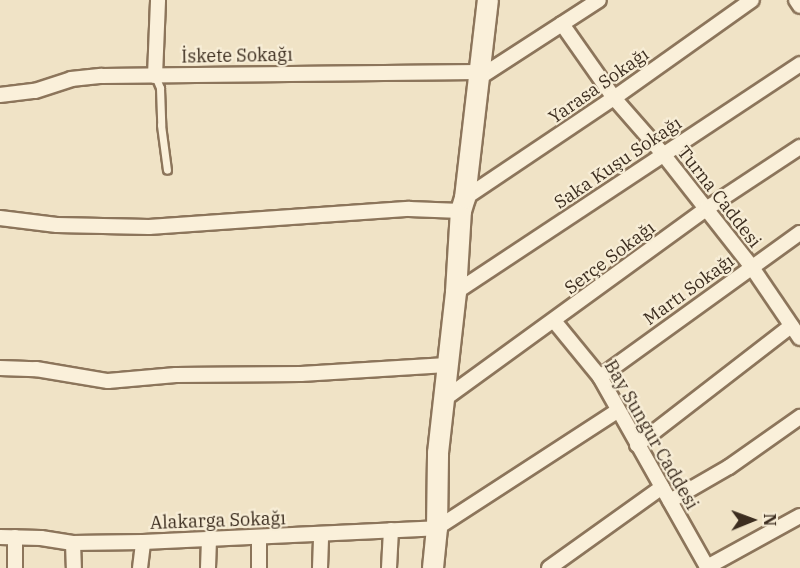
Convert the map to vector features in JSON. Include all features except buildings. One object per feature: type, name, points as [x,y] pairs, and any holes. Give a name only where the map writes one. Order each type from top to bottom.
[{"type":"street","points":[[155,75],[158,0]]},
{"type":"street","points":[[433,568],[437,528],[438,453],[443,400],[456,292],[463,205],[488,0]]},
{"type":"street","points":[[478,75],[599,0]]},
{"type":"street","name":"Yarasa Sokağı","points":[[463,205],[752,0]]},
{"type":"street","points":[[796,0],[800,6]]},
{"type":"street","name":"Turna Caddesi","points":[[562,24],[614,98],[663,154],[751,267],[797,331]]},
{"type":"street","name":"Saka Kuşu Sokağı","points":[[456,292],[800,63]]},
{"type":"street","name":"İskete Sokağı","points":[[0,95],[35,91],[71,79],[155,75],[478,75]]},
{"type":"street","name":"Serçe Sokağı","points":[[443,400],[555,322],[706,210],[800,147]]},
{"type":"street","points":[[0,218],[57,225],[149,227],[463,205]]},
{"type":"street","name":"Martı Sokağı","points":[[600,377],[800,233]]},
{"type":"street","name":"Bay Sungur Caddesi","points":[[555,322],[600,377],[616,411],[707,567]]},
{"type":"street","points":[[636,445],[797,331]]},
{"type":"street","points":[[0,368],[36,369],[108,381],[176,375],[301,374],[447,365]]},
{"type":"street","points":[[437,528],[616,411]]},
{"type":"street","points":[[670,501],[729,467],[800,417]]},
{"type":"street","points":[[549,568],[662,487]]},
{"type":"street","points":[[707,567],[800,516]]},
{"type":"street","name":"Alakarga Sokağı","points":[[0,537],[73,543],[143,542],[437,528]]},
{"type":"street","points":[[389,568],[391,530]]},
{"type":"street","points":[[320,568],[321,535]]},
{"type":"street","points":[[15,537],[15,568]]},
{"type":"street","points":[[259,538],[259,568]]},
{"type":"street","points":[[208,540],[208,568]]},
{"type":"street","points":[[140,568],[143,542]]},
{"type":"street","points":[[73,543],[74,568]]},
{"type":"lane","points":[[155,75],[160,88],[161,125],[167,170]]}]
